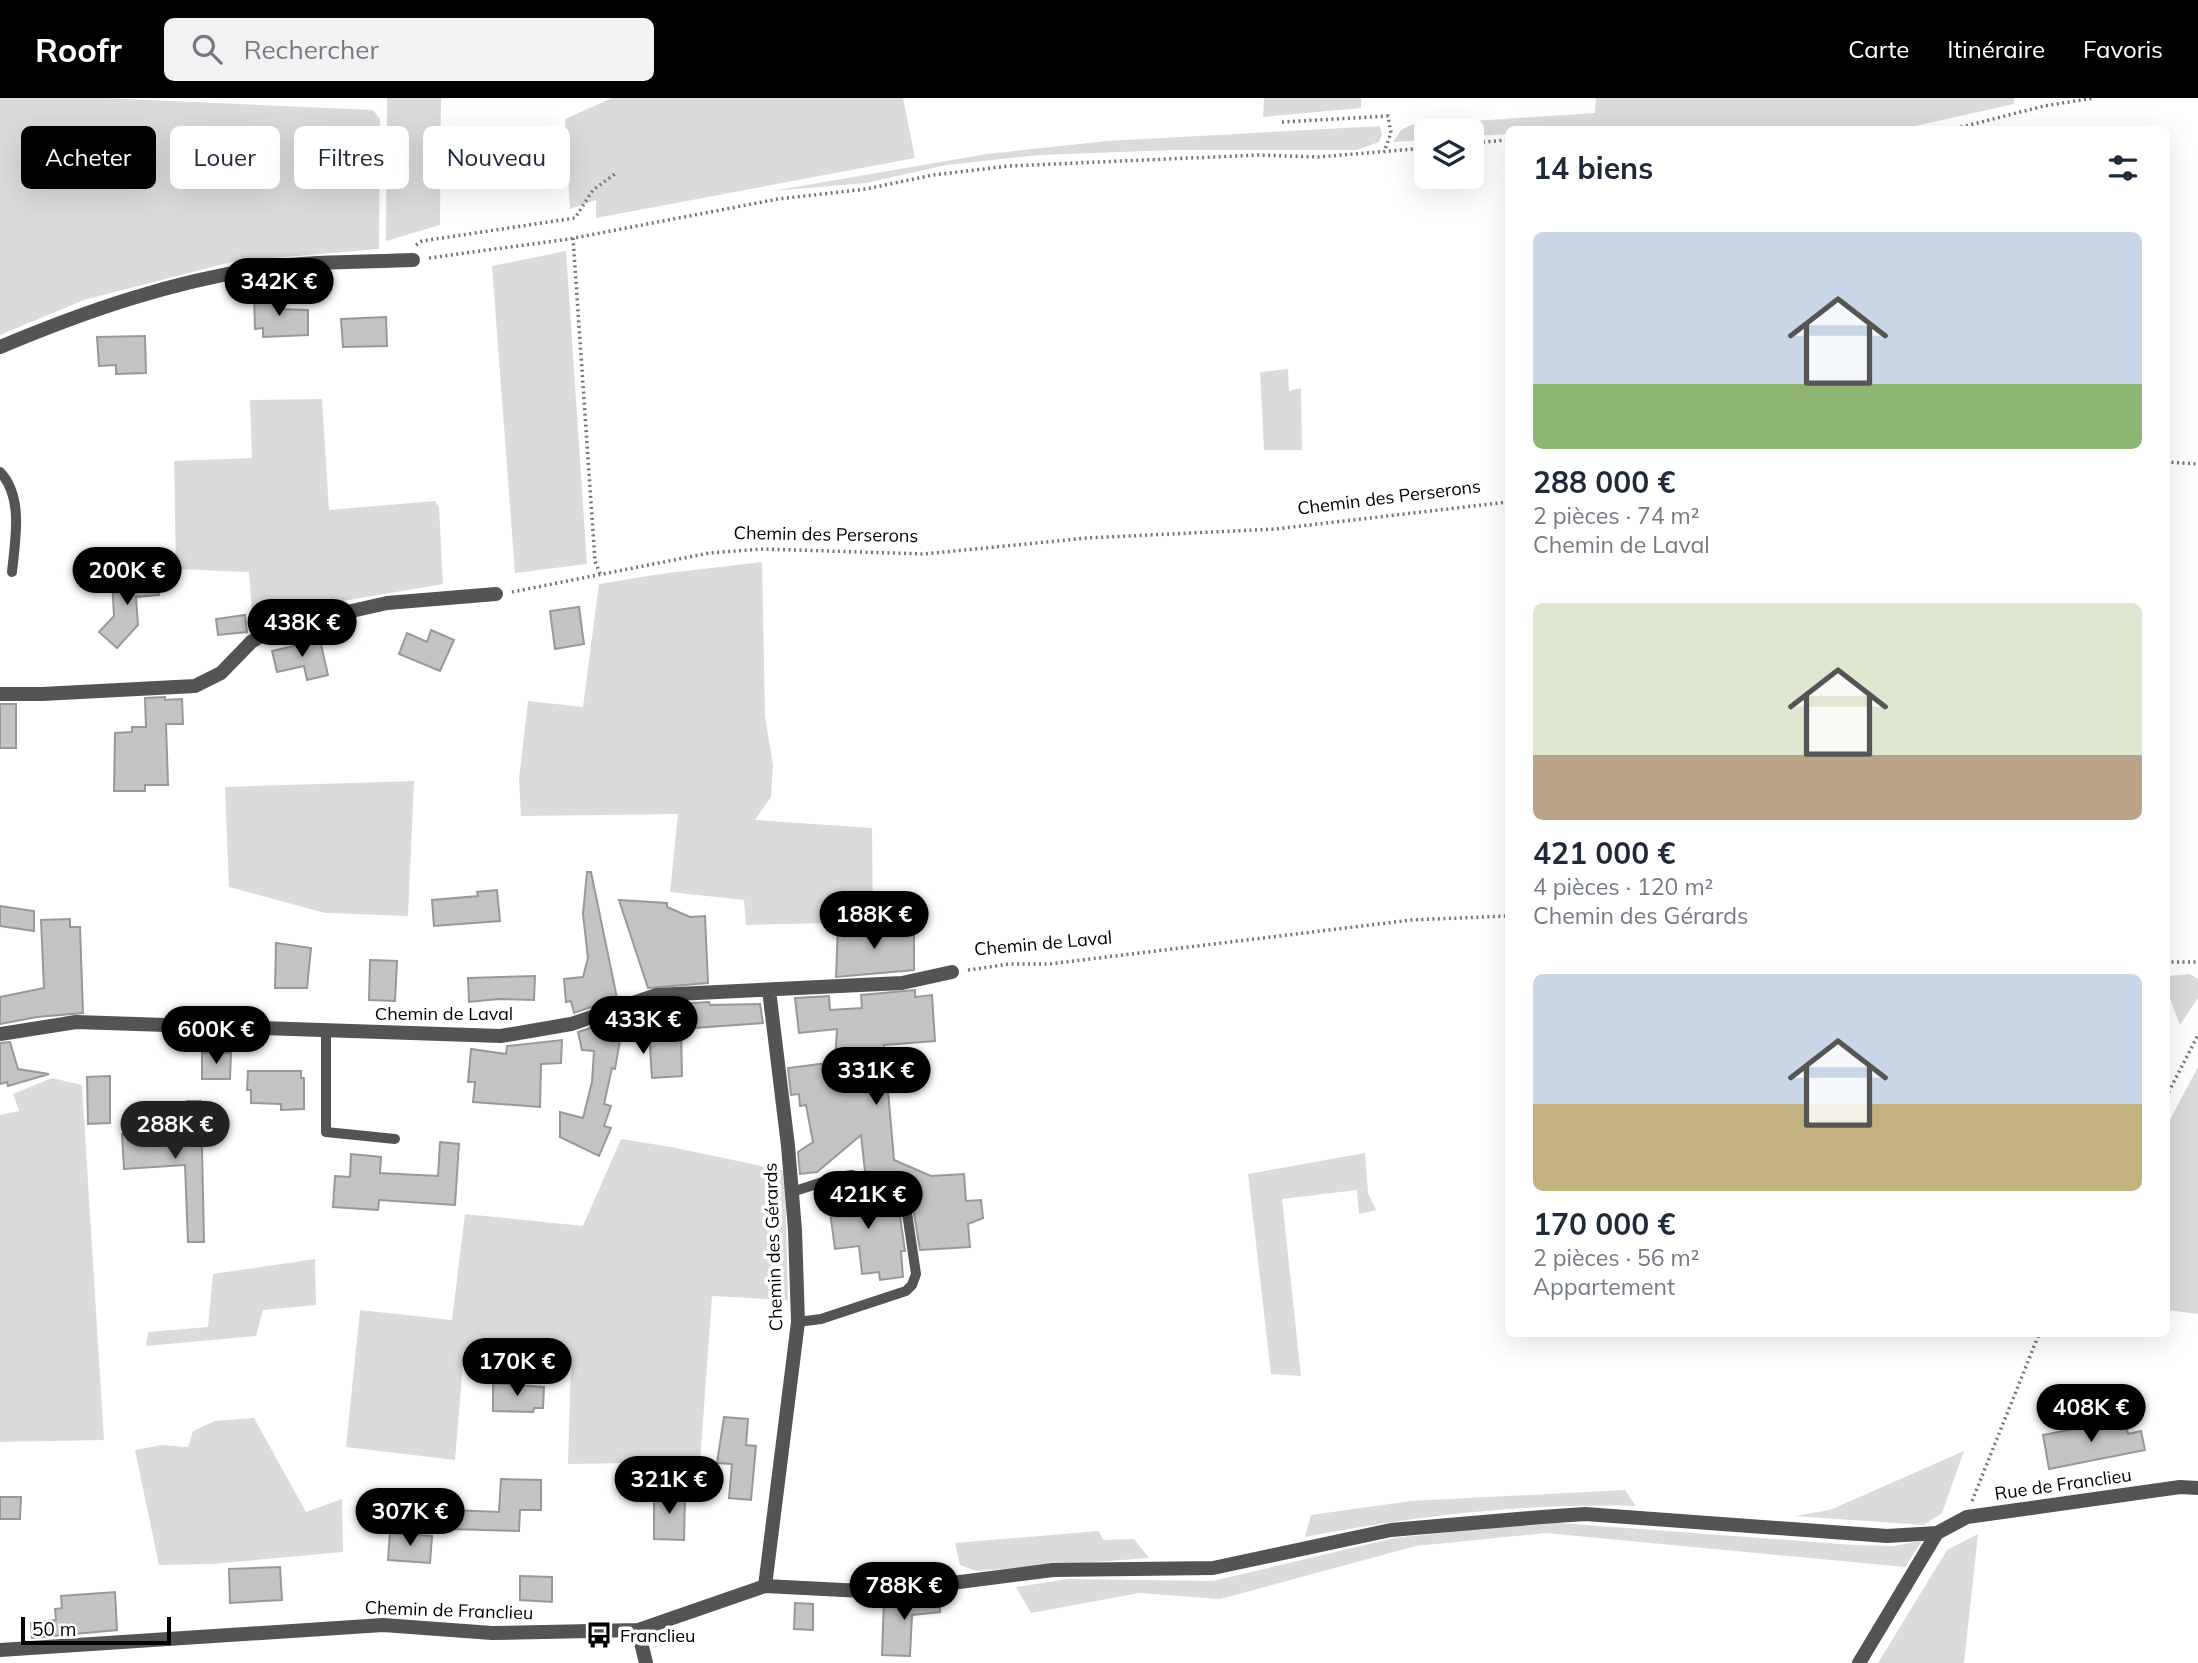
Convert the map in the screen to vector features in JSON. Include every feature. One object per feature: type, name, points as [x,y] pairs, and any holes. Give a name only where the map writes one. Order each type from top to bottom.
[{"type":"street","points":[[0,347],[124,299],[208,278],[267,268],[413,260]]},
{"type":"street","points":[[0,694],[42,695],[195,686],[221,673],[251,642],[272,629],[387,603],[496,594]]},
{"type":"street","name":"Chemin de Laval","points":[[0,1034],[76,1022],[501,1036],[571,1024],[656,995],[902,983],[952,972]]},
{"type":"street","name":"Chemin des Gérards","points":[[765,1586],[798,1322],[792,1192],[769,990]]},
{"type":"street","name":"Rue de Franclieu","points":[[1937,1533],[1967,1517],[2180,1487],[2198,1489]]},
{"type":"street","points":[[765,1586],[882,1592],[1053,1570],[1213,1568],[1391,1530],[1585,1514],[1851,1535],[1937,1533]]},
{"type":"street","points":[[1859,1663],[1937,1533]]},
{"type":"street","name":"Chemin de Franclieu","points":[[0,1650],[383,1625],[492,1633],[638,1630],[765,1586]]},
{"type":"street","points":[[638,1630],[646,1663]]},
{"type":"lane","points":[[0,472],[12,489],[16,526],[12,572]]},
{"type":"lane","points":[[326,1030],[326,1132],[395,1139]]},
{"type":"lane","points":[[792,1192],[852,1175],[870,1181],[879,1195],[899,1203],[907,1213],[916,1273],[912,1285],[906,1291],[821,1320],[798,1322]]},
{"type":"path","points":[[1966,126],[2043,106],[2094,98]]},
{"type":"path","points":[[1282,122],[1388,116],[1391,133],[1384,152]]},
{"type":"path","points":[[1484,142],[1505,140]]},
{"type":"path","points":[[413,260],[573,238],[778,199],[866,189],[933,175],[1009,166],[1258,155],[1318,157],[1414,149]]},
{"type":"path","points":[[393,261],[422,242],[575,218],[593,190],[615,174]]},
{"type":"path","points":[[573,238],[595,561],[601,576]]},
{"type":"path","points":[[2170,462],[2198,464]]},
{"type":"path","name":"Chemin des Perserons","points":[[496,594],[601,576],[709,553],[764,549],[924,554],[1087,538],[1275,529],[1505,502]]},
{"type":"path","name":"Chemin de Laval","points":[[952,972],[1010,964],[1049,964],[1411,920],[1505,916]]},
{"type":"path","points":[[2170,962],[2198,962]]},
{"type":"path","points":[[2170,1089],[2198,1035]]},
{"type":"path","points":[[1967,1517],[2038,1337]]},
{"type":"shaded area","points":[[0,98],[104,98],[373,110],[380,119],[380,126],[294,126],[294,189],[379,189],[379,249],[235,261],[84,300],[0,335]]},
{"type":"shaded area","points":[[387,98],[441,98],[441,126],[423,126],[423,189],[440,189],[440,225],[386,241],[386,189],[409,189],[409,126],[387,126]]},
{"type":"shaded area","points":[[612,98],[903,98],[915,158],[596,218],[596,200],[570,209],[570,126],[565,126],[565,119]]},
{"type":"shaded area","points":[[1264,98],[1361,98],[1361,108],[1263,117]]},
{"type":"shaded area","points":[[1596,98],[2014,98],[2014,104],[1915,126],[1505,126],[1505,134],[1484,135],[1484,120],[1595,113]]},
{"type":"shaded area","points":[[1414,125],[1414,141],[1393,142],[1401,130]]},
{"type":"shaded area","points":[[1380,126],[1382,134],[1379,142],[1357,150],[1175,150],[1039,155],[946,165],[866,183],[772,191],[987,154],[1107,141]]},
{"type":"shaded area","points":[[566,251],[587,564],[515,573],[492,266]]},
{"type":"shaded area","points":[[1288,369],[1289,391],[1301,388],[1302,450],[1264,450],[1260,372]]},
{"type":"shaded area","points":[[322,399],[329,510],[435,501],[439,507],[443,584],[290,610],[253,625],[249,572],[176,569],[174,461],[252,458],[250,400]]},
{"type":"shaded area","points":[[762,562],[765,716],[773,765],[771,797],[755,820],[872,828],[873,922],[746,925],[744,900],[670,892],[678,814],[521,816],[519,779],[528,701],[583,707],[599,584]]},
{"type":"shaded area","points":[[414,781],[408,916],[325,913],[229,887],[225,787]]},
{"type":"shaded area","points":[[2190,974],[2198,979],[2198,998],[2180,1025],[2170,999],[2170,976]]},
{"type":"shaded area","points":[[2198,1067],[2198,1314],[2170,1310],[2170,1119]]},
{"type":"shaded area","points":[[52,1078],[82,1085],[104,1440],[0,1442],[0,1115],[19,1111],[13,1094]]},
{"type":"shaded area","points":[[621,1139],[785,1171],[788,1300],[712,1296],[700,1462],[568,1464],[571,1366],[464,1351],[455,1460],[346,1447],[360,1310],[452,1320],[465,1214],[583,1226]]},
{"type":"shaded area","points":[[1365,1153],[1368,1193],[1376,1210],[1359,1214],[1357,1190],[1282,1199],[1301,1376],[1271,1374],[1248,1174]]},
{"type":"shaded area","points":[[315,1259],[316,1305],[263,1310],[256,1336],[146,1346],[148,1332],[208,1327],[213,1274]]},
{"type":"shaded area","points":[[254,1418],[306,1512],[342,1499],[343,1552],[211,1564],[159,1565],[135,1450],[162,1445],[188,1447],[193,1431],[215,1421]]},
{"type":"shaded area","points":[[1964,1451],[1942,1513],[1924,1525],[1794,1516],[1830,1510]]},
{"type":"shaded area","points":[[1625,1490],[1636,1506],[1469,1512],[1305,1537],[1311,1515],[1411,1501]]},
{"type":"shaded area","points":[[1547,1522],[1854,1545],[1893,1546],[1922,1541],[1905,1567],[1546,1533],[1416,1546],[1220,1599],[1139,1593],[1031,1613],[1016,1587],[1069,1579],[1213,1581],[1394,1538]]},
{"type":"shaded area","points":[[1099,1531],[1103,1540],[1134,1539],[1149,1558],[976,1571],[960,1565],[955,1543]]},
{"type":"shaded area","points":[[1978,1534],[1964,1663],[1878,1663],[1947,1550]]},
{"type":"building","points":[[278,294],[278,309],[308,310],[308,335],[263,337],[263,328],[255,329],[254,295]]},
{"type":"building","points":[[386,317],[387,346],[343,347],[341,319]]},
{"type":"building","points":[[145,336],[146,373],[116,374],[116,365],[99,366],[97,337]]},
{"type":"building","points":[[157,577],[159,595],[136,597],[138,625],[117,648],[99,632],[114,616],[112,580]]},
{"type":"building","points":[[579,607],[584,644],[555,649],[550,611]]},
{"type":"building","points":[[245,615],[247,632],[218,635],[216,619]]},
{"type":"building","points":[[431,630],[454,640],[440,671],[399,654],[407,633],[427,642]]},
{"type":"building","points":[[320,640],[328,675],[307,680],[304,666],[277,672],[272,651]]},
{"type":"building","points":[[165,697],[165,700],[182,699],[183,724],[166,724],[168,785],[145,785],[145,791],[114,791],[115,733],[132,732],[132,727],[146,727],[145,698]]},
{"type":"building","points":[[0,704],[16,704],[16,748],[0,748]]},
{"type":"building","points":[[587,872],[591,872],[617,998],[574,1013],[571,1001],[566,1002],[564,979],[583,977],[588,958],[583,914]]},
{"type":"building","points":[[497,890],[500,921],[434,926],[432,900],[478,896],[477,892]]},
{"type":"building","points":[[619,900],[667,903],[667,907],[690,917],[705,916],[708,983],[648,988]]},
{"type":"building","points":[[0,906],[34,911],[34,931],[0,926]]},
{"type":"building","points":[[70,919],[70,927],[80,927],[83,1013],[0,1024],[0,997],[44,988],[41,920]]},
{"type":"building","points":[[838,927],[900,927],[900,934],[914,934],[914,970],[836,977]]},
{"type":"building","points":[[276,943],[311,948],[307,988],[275,988]]},
{"type":"building","points":[[370,960],[397,961],[395,1001],[369,1000]]},
{"type":"building","points":[[535,976],[534,1000],[469,1002],[468,978]]},
{"type":"building","points":[[915,990],[915,997],[932,995],[935,1041],[884,1045],[894,1160],[931,1176],[964,1174],[966,1201],[981,1200],[983,1218],[968,1224],[970,1247],[920,1250],[913,1208],[905,1198],[884,1189],[876,1176],[865,1171],[861,1135],[817,1172],[800,1174],[798,1152],[813,1142],[806,1105],[800,1106],[799,1094],[791,1095],[788,1068],[835,1062],[837,1029],[799,1033],[795,998],[829,996],[830,1010],[862,1008],[861,995]]},
{"type":"building","points":[[709,1002],[710,1005],[760,1004],[763,1023],[681,1029],[682,1076],[652,1078],[649,1033],[620,1040],[615,1069],[612,1068],[604,1104],[611,1106],[604,1126],[611,1128],[599,1156],[560,1137],[560,1112],[583,1118],[592,1082],[594,1051],[582,1050],[578,1032],[658,1005]]},
{"type":"building","points":[[562,1040],[561,1063],[541,1064],[540,1107],[473,1102],[475,1082],[468,1082],[471,1049],[506,1054],[507,1046]]},
{"type":"building","points":[[10,1042],[18,1069],[49,1074],[8,1086],[7,1082],[0,1084],[0,1043]]},
{"type":"building","points":[[202,1053],[231,1053],[230,1079],[202,1079]]},
{"type":"building","points":[[248,1071],[301,1071],[301,1078],[304,1078],[304,1109],[281,1110],[281,1104],[251,1103],[251,1090],[247,1090]]},
{"type":"building","points":[[110,1076],[110,1123],[88,1124],[87,1077]]},
{"type":"building","points":[[187,1101],[201,1101],[204,1242],[188,1242],[185,1165],[124,1169],[122,1134],[184,1129]]},
{"type":"building","points":[[440,1142],[459,1144],[455,1205],[379,1200],[378,1210],[333,1207],[335,1176],[350,1177],[351,1154],[381,1157],[380,1173],[438,1176]]},
{"type":"building","points":[[860,1186],[865,1188],[875,1202],[894,1210],[900,1216],[905,1251],[901,1251],[903,1277],[880,1280],[879,1272],[862,1274],[859,1246],[835,1249],[827,1189]]},
{"type":"building","points":[[493,1383],[544,1387],[543,1408],[534,1408],[533,1412],[493,1411]]},
{"type":"building","points":[[724,1417],[748,1419],[746,1445],[756,1446],[751,1500],[729,1498],[732,1464],[717,1463]]},
{"type":"building","points":[[2125,1419],[2128,1434],[2141,1431],[2145,1450],[2049,1469],[2043,1435]]},
{"type":"building","points":[[501,1479],[541,1480],[541,1510],[520,1510],[519,1531],[450,1529],[452,1510],[499,1512]]},
{"type":"building","points":[[654,1493],[685,1494],[684,1540],[654,1539]]},
{"type":"building","points":[[0,1497],[21,1497],[20,1519],[0,1519]]},
{"type":"building","points":[[390,1533],[432,1536],[430,1563],[388,1560]]},
{"type":"building","points":[[280,1567],[282,1600],[230,1603],[229,1569]]},
{"type":"building","points":[[520,1576],[552,1577],[552,1602],[520,1600]]},
{"type":"building","points":[[115,1592],[117,1630],[32,1638],[31,1623],[56,1620],[55,1609],[62,1608],[61,1596]]},
{"type":"building","points":[[940,1594],[940,1612],[912,1615],[910,1656],[882,1655],[884,1601]]},
{"type":"building","points":[[795,1603],[813,1604],[813,1630],[794,1629]]},
{"type":"place","name":"Franclieu","points":[[599,1635]]}]
